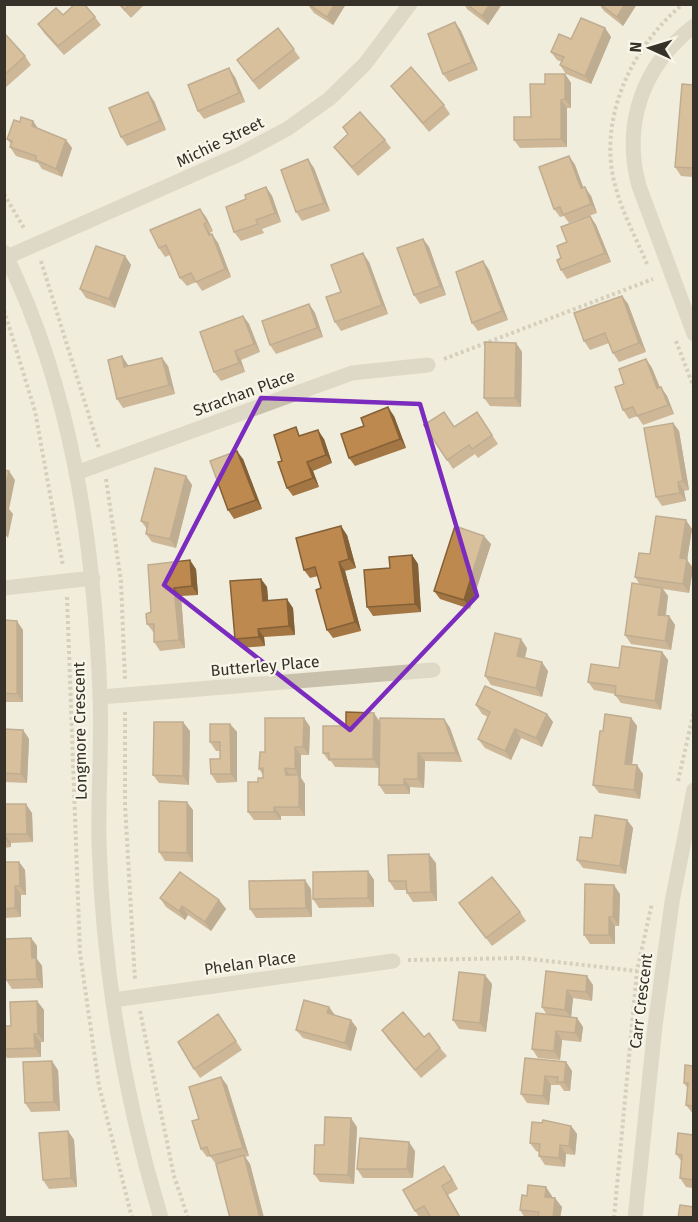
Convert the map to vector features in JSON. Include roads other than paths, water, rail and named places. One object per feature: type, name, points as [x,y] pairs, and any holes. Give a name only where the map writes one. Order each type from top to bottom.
[{"type":"street","name":"Michie Street","points":[[6,255],[240,154],[287,129],[329,99],[365,64],[410,4]]},
{"type":"street","points":[[693,26],[677,39],[654,68],[638,100],[632,134],[634,169],[639,186],[693,333]]},
{"type":"street","name":"Longmore Crescent","points":[[6,255],[43,348],[56,391],[76,474],[93,578],[100,697],[99,843],[113,1000],[139,1143],[161,1218]]},
{"type":"street","name":"Strachan Place","points":[[76,474],[352,373],[428,365]]},
{"type":"street","points":[[4,588],[93,578]]},
{"type":"street","name":"Butterley Place","points":[[100,697],[433,670]]},
{"type":"street","name":"Carr Crescent","points":[[635,1218],[672,902],[693,790]]},
{"type":"street","name":"Phelan Place","points":[[113,1000],[393,961]]}]
